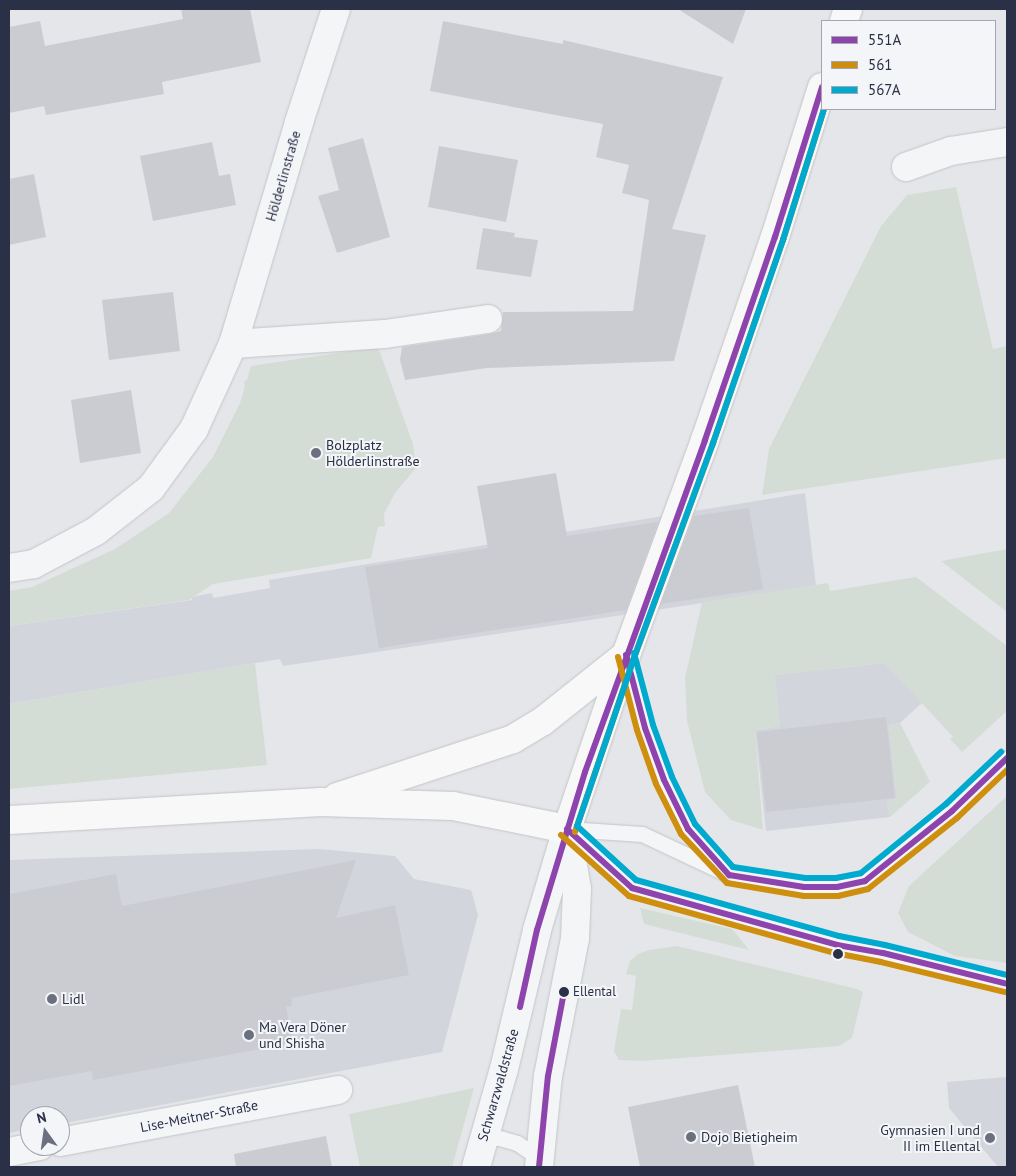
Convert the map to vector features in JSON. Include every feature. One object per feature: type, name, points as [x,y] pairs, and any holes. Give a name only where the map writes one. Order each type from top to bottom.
[{"type":"main road","name":"Schwarzwaldstraße","points":[[567,829],[626,655],[708,430],[775,237],[821,90]]},
{"type":"main road","points":[[320,802],[513,739],[543,721],[626,655]]},
{"type":"main road","points":[[9,820],[320,802],[452,806],[567,829]]},
{"type":"street","name":"Hölderlinstraße","points":[[9,568],[34,564],[96,531],[151,488],[194,428],[233,344],[298,122],[336,9]]},
{"type":"street","points":[[906,167],[951,151],[1007,142]]},
{"type":"street","points":[[233,344],[385,334],[488,319]]},
{"type":"street","name":"Schwarzwaldstraße","points":[[479,1156],[504,1069],[537,930],[567,829]]},
{"type":"street","name":"Schwarzwaldstraße","points":[[539,1162],[548,1076],[575,939],[577,889],[567,829]]},
{"type":"street","name":"Lise-Meitner-Straße","points":[[70,1140],[338,1090]]},
{"type":"lane","points":[[626,655],[645,728],[664,780],[688,829],[729,875]]},
{"type":"lane","points":[[567,829],[642,834],[729,875],[804,887],[837,887],[865,881],[952,811],[1007,758]]},
{"type":"lane","points":[[567,829],[632,888],[837,945],[883,953],[1007,984]]},
{"type":"lane","points":[[479,1156],[496,1137],[517,1143],[539,1162]]},
{"type":"shaded area","points":[[956,187],[993,349],[1007,346],[1007,458],[762,495],[769,449],[881,226],[907,195]]},
{"type":"shaded area","points":[[378,347],[413,444],[416,468],[395,493],[384,514],[385,526],[378,527],[371,558],[213,584],[189,600],[9,626],[9,591],[32,587],[115,549],[169,513],[213,457],[240,403],[245,386],[244,381],[247,380],[251,366]]},
{"type":"shaded area","points":[[805,493],[816,586],[283,666],[280,659],[9,704],[9,626],[192,600],[192,597],[212,593],[213,598],[270,588],[269,580]]},
{"type":"shaded area","points":[[1007,549],[1007,612],[941,561]]},
{"type":"shaded area","points":[[916,577],[1007,646],[1007,711],[962,752],[950,739],[953,737],[885,663],[775,675],[780,726],[755,730],[763,830],[731,820],[705,792],[687,721],[685,678],[702,602],[828,583],[830,591]]},
{"type":"shaded area","points":[[255,663],[267,765],[9,789],[9,704]]},
{"type":"shaded area","points":[[885,663],[922,703],[900,723],[889,725],[897,799],[887,801],[890,817],[766,831],[755,730],[780,726],[774,675]]},
{"type":"shaded area","points":[[900,723],[930,782],[890,817],[887,801],[897,799],[889,725]]},
{"type":"shaded area","points":[[1007,796],[1007,963],[955,956],[908,932],[898,913],[909,886]]},
{"type":"shaded area","points":[[319,849],[395,856],[414,879],[471,890],[478,915],[442,1052],[70,1122],[70,1106],[20,1106],[20,1131],[9,1133],[9,860]]},
{"type":"shaded area","points":[[640,908],[732,929],[749,950],[644,924]]},
{"type":"shaded area","points":[[677,946],[863,992],[852,1038],[839,1046],[643,1061],[619,1060],[614,1051],[621,1009],[632,1010],[636,976],[626,974],[630,961],[638,954],[649,950]]},
{"type":"shaded area","name":"Gymnasien I und II im Ellental","points":[[1007,1077],[1007,1167],[998,1167],[949,1108],[947,1082]]},
{"type":"shaded area","points":[[474,1088],[452,1167],[360,1167],[349,1114]]},
{"type":"building","points":[[181,9],[250,9],[261,62],[162,82],[164,94],[46,115],[44,106],[9,113],[9,27],[40,21],[45,46],[183,19]]},
{"type":"building","points":[[678,9],[746,9],[733,44]]},
{"type":"building","points":[[443,21],[563,44],[563,40],[723,77],[672,229],[706,235],[674,361],[487,368],[405,380],[400,360],[402,347],[501,331],[503,312],[633,311],[649,200],[622,193],[629,165],[596,157],[603,124],[430,91]]},
{"type":"building","points":[[363,138],[390,237],[337,253],[318,196],[339,190],[328,148]]},
{"type":"building","points":[[212,142],[219,176],[230,174],[236,205],[153,221],[140,156]]},
{"type":"building","points":[[439,146],[518,160],[506,222],[428,207]]},
{"type":"building","points":[[34,174],[46,237],[9,245],[9,179]]},
{"type":"building","points":[[483,228],[515,233],[514,237],[538,240],[531,277],[476,269]]},
{"type":"building","points":[[173,292],[180,351],[109,360],[102,300]]},
{"type":"building","points":[[131,390],[141,453],[80,463],[71,400]]},
{"type":"building","points":[[556,473],[567,536],[658,522],[626,610],[379,648],[365,567],[488,548],[477,486]]},
{"type":"building","points":[[749,508],[763,589],[661,604],[694,516]]},
{"type":"building","points":[[886,717],[895,798],[766,812],[757,732]]},
{"type":"building","points":[[356,860],[336,918],[395,905],[409,975],[291,998],[292,1006],[286,1007],[293,1043],[93,1080],[92,1071],[9,1086],[9,894],[116,874],[122,906]]},
{"type":"building","name":"Dojo Bietigheim","points":[[738,1085],[755,1167],[640,1167],[628,1107]]},
{"type":"building","points":[[326,1136],[332,1167],[236,1167],[234,1154]]},
{"type":"transit line","name":"551A","points":[[520,1007],[537,930],[585,772],[705,440],[775,237],[821,90]]},
{"type":"transit line","name":"561","points":[[575,832],[634,658],[713,443],[783,240],[824,110]]},
{"type":"transit line","name":"567A","points":[[824,110],[783,240],[713,443],[634,658],[577,826],[636,880],[839,936],[885,945],[1007,975]]},
{"type":"transit line","name":"567A","points":[[634,653],[653,725],[672,777],[695,824],[733,867],[805,878],[836,878],[861,873],[946,804],[1001,752]]},
{"type":"transit line","name":"551A","points":[[626,655],[645,728],[664,780],[688,829],[729,875],[804,887],[837,887],[865,881],[952,811],[1007,758]]},
{"type":"transit line","name":"561","points":[[618,657],[637,730],[656,784],[681,834],[727,883],[804,896],[838,896],[868,889],[957,818],[1007,770]]},
{"type":"transit line","name":"551A","points":[[567,829],[632,888],[837,945],[883,953],[1007,984]]},
{"type":"transit line","name":"561","points":[[561,835],[629,896],[835,953],[881,962],[1005,992]]},
{"type":"transit line","name":"551A","points":[[539,1167],[548,1076],[564,992]]},
{"type":"place","name":"Bolzplatz Hölderlinstraße","points":[[316,453]]},
{"type":"place","name":"Ellental","points":[[564,992]]},
{"type":"place","name":"Lidl","points":[[52,999]]},
{"type":"place","name":"Ma Vera Döner und Shisha","points":[[249,1035]]},
{"type":"place","name":"Dojo Bietigheim","points":[[691,1137]]},
{"type":"place","name":"Gymnasien I und II im Ellental","points":[[990,1138]]}]
